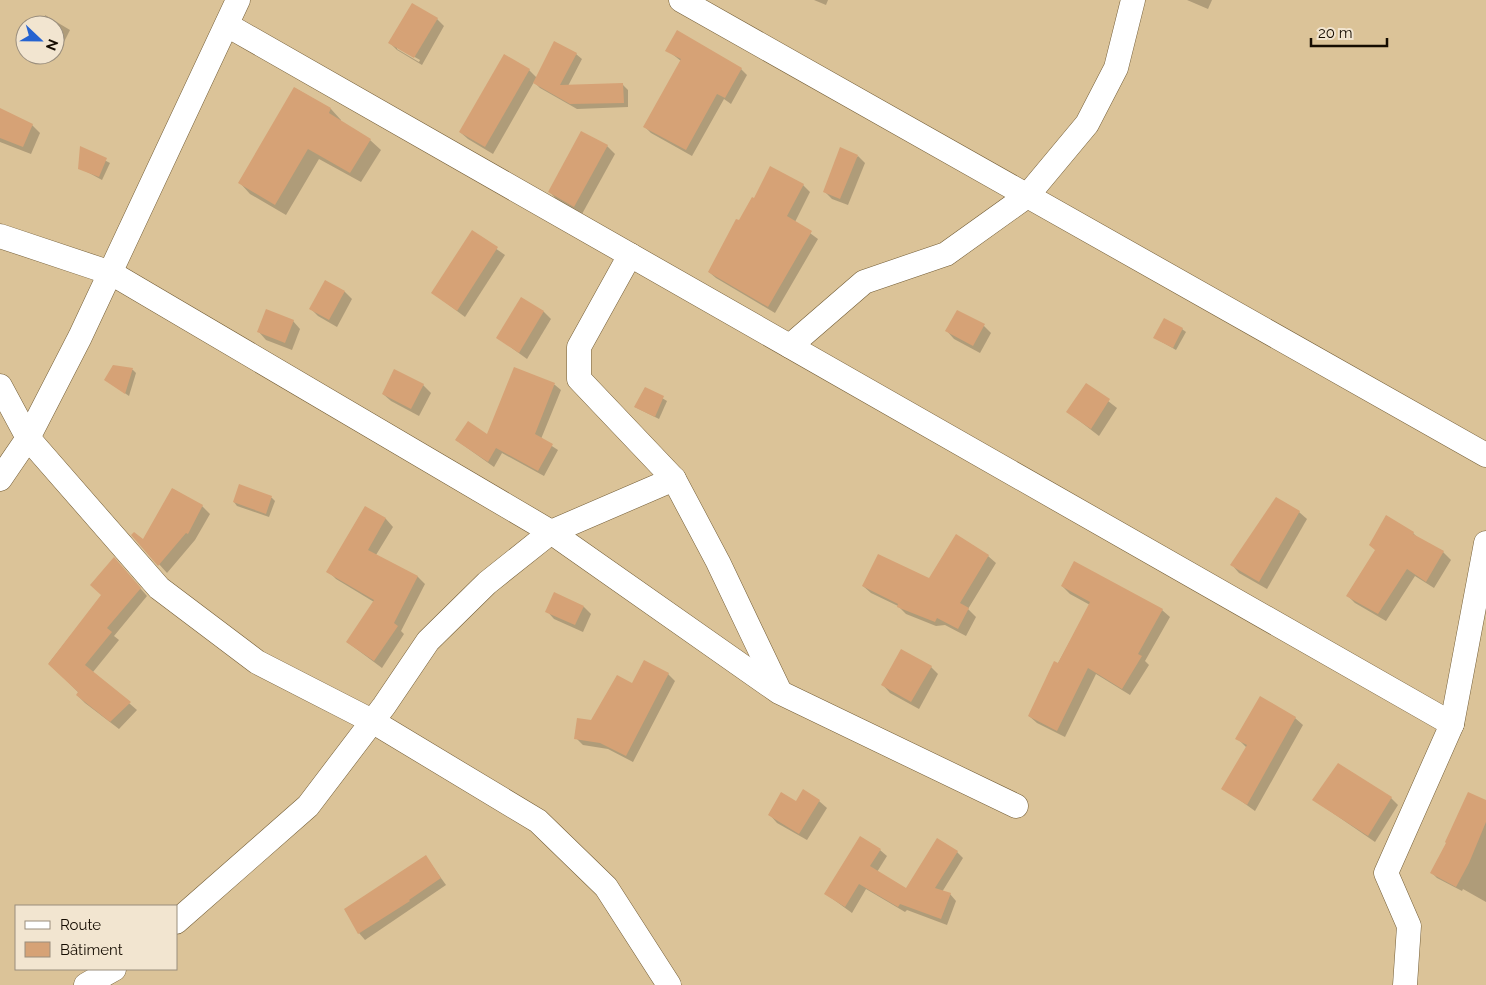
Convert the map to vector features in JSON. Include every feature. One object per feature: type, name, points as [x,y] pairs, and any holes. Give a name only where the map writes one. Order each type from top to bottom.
[{"type":"street","points":[[0,479],[28,438],[111,273],[238,0]]},
{"type":"street","points":[[681,0],[1486,454]]},
{"type":"street","points":[[790,346],[864,282],[946,254],[1027,196],[1086,124],[1116,68],[1133,0]]},
{"type":"street","points":[[227,25],[1452,724]]},
{"type":"street","points":[[0,236],[111,273],[551,532],[780,692],[1016,806]]},
{"type":"street","points":[[630,255],[579,348],[578,379],[674,479],[718,562],[780,692]]},
{"type":"street","points":[[0,386],[28,438],[159,588],[257,662],[372,721],[538,821],[606,886],[669,985]]},
{"type":"street","points":[[178,920],[308,806],[372,721],[428,640],[487,583],[551,532],[674,479]]},
{"type":"street","points":[[1405,985],[1408,926],[1386,873],[1452,724],[1486,543]]},
{"type":"street","points":[[86,985],[112,970]]},
{"type":"building","points":[[412,3],[438,18],[414,58],[388,43]]},
{"type":"building","points":[[677,30],[742,68],[725,98],[717,94],[686,150],[643,127],[681,59],[665,51]]},
{"type":"building","points":[[554,41],[577,53],[560,85],[623,83],[624,103],[570,104],[533,83]]},
{"type":"building","points":[[504,54],[530,69],[485,147],[459,132]]},
{"type":"building","points":[[294,87],[331,108],[329,113],[371,139],[350,173],[308,149],[275,205],[238,183]]},
{"type":"building","points":[[0,108],[33,124],[23,147],[0,138]]},
{"type":"building","points":[[581,131],[608,145],[574,207],[548,192]]},
{"type":"building","points":[[80,146],[107,158],[99,177],[78,169]]},
{"type":"building","points":[[840,147],[858,155],[840,199],[823,192]]},
{"type":"building","points":[[770,166],[804,184],[787,216],[812,231],[768,307],[708,272],[736,219],[739,220],[752,197],[754,198]]},
{"type":"building","points":[[472,230],[498,247],[457,311],[431,293]]},
{"type":"building","points":[[325,280],[345,291],[329,320],[309,309]]},
{"type":"building","points":[[521,297],[544,311],[519,353],[496,338]]},
{"type":"building","points":[[266,309],[294,320],[285,343],[257,332]]},
{"type":"building","points":[[957,310],[985,324],[973,346],[945,331]]},
{"type":"building","points":[[1164,318],[1183,328],[1173,348],[1153,338]]},
{"type":"building","points":[[113,365],[133,368],[125,394],[104,380]]},
{"type":"building","points":[[514,367],[555,383],[535,434],[553,444],[538,471],[496,448],[488,462],[455,440],[468,421],[487,434]]},
{"type":"building","points":[[394,369],[424,384],[411,409],[382,394]]},
{"type":"building","points":[[1086,383],[1110,399],[1091,429],[1066,412]]},
{"type":"building","points":[[645,387],[664,396],[655,417],[634,407]]},
{"type":"building","points":[[239,484],[272,496],[266,514],[233,502]]},
{"type":"building","points":[[172,488],[203,505],[188,534],[186,533],[158,566],[131,535],[134,532],[143,539]]},
{"type":"building","points":[[1276,497],[1300,511],[1259,582],[1230,565]]},
{"type":"building","points":[[365,506],[386,518],[368,550],[418,576],[394,623],[398,626],[374,661],[346,642],[374,600],[326,572]]},
{"type":"building","points":[[1386,515],[1414,532],[1413,534],[1444,551],[1426,582],[1407,569],[1378,614],[1346,596],[1375,550],[1369,545]]},
{"type":"building","points":[[956,534],[989,555],[960,603],[969,608],[958,629],[937,618],[935,622],[897,607],[898,604],[862,586],[878,554],[929,578]]},
{"type":"building","points":[[114,557],[141,588],[107,628],[112,632],[85,665],[131,702],[110,722],[76,695],[78,692],[48,664],[101,595],[90,585]]},
{"type":"building","points":[[1074,561],[1163,609],[1138,654],[1142,656],[1122,689],[1088,668],[1057,731],[1028,716],[1054,661],[1058,663],[1090,602],[1061,586]]},
{"type":"building","points":[[554,592],[584,606],[575,625],[545,612]]},
{"type":"building","points":[[901,649],[932,666],[911,702],[881,685]]},
{"type":"building","points":[[644,660],[669,673],[626,756],[600,743],[574,739],[577,718],[591,720],[617,675],[632,683]]},
{"type":"building","points":[[1260,696],[1296,717],[1247,805],[1221,789],[1247,745],[1235,739]]},
{"type":"building","points":[[1338,763],[1392,797],[1368,836],[1312,800]]},
{"type":"building","points":[[803,789],[820,800],[799,834],[768,815],[781,792],[796,801]]},
{"type":"building","points":[[1468,792],[1486,800],[1486,822],[1469,863],[1456,887],[1430,873],[1446,843]]},
{"type":"building","points":[[860,836],[881,849],[870,866],[906,888],[937,838],[958,851],[935,888],[951,893],[941,919],[900,904],[898,907],[859,884],[845,907],[824,894]]},
{"type":"building","points":[[426,855],[441,878],[410,901],[358,934],[344,909]]}]
